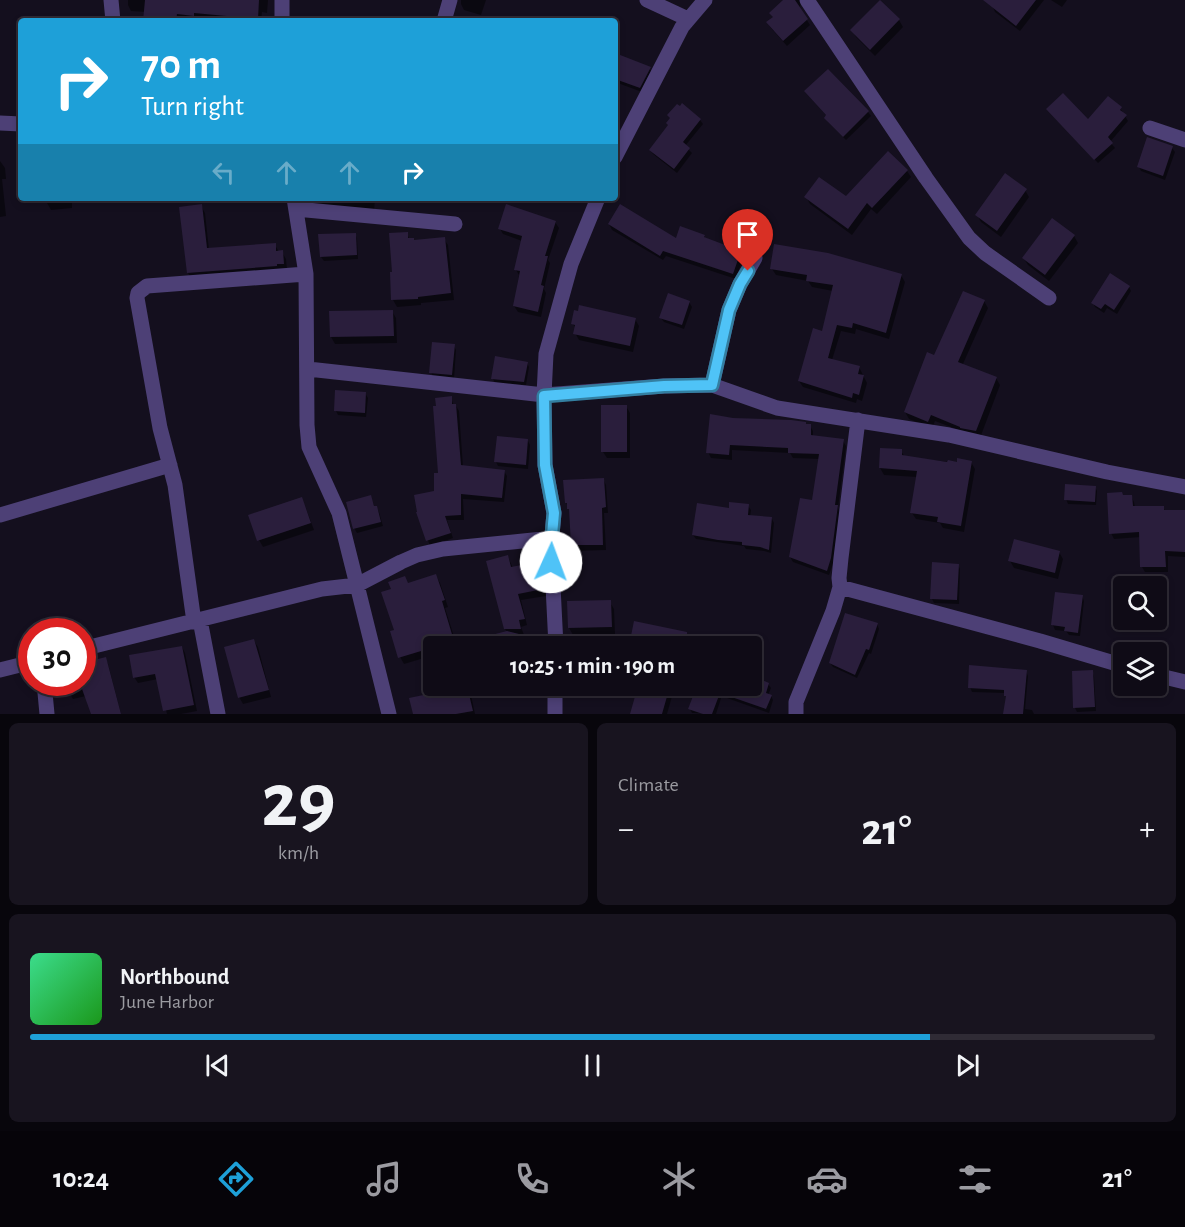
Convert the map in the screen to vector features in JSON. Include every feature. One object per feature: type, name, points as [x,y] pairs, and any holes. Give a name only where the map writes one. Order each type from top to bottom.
[{"type":"street","points":[[111,0],[113,18]]},
{"type":"street","points":[[282,0],[282,18]]},
{"type":"street","points":[[445,18],[450,0]]},
{"type":"street","points":[[647,0],[688,19]]},
{"type":"street","points":[[618,151],[682,27],[705,0]]},
{"type":"street","points":[[807,0],[969,238],[985,253],[1048,298]]},
{"type":"street","points":[[0,123],[18,124]]},
{"type":"street","points":[[1150,128],[1185,140]]},
{"type":"street","points":[[555,636],[552,579],[554,513],[545,465],[546,354],[571,264],[597,201]]},
{"type":"street","points":[[389,714],[339,513],[309,447],[306,274],[295,203],[455,224]]},
{"type":"street","points":[[712,385],[729,310],[755,258]]},
{"type":"street","points":[[218,714],[197,621],[175,485],[160,428],[138,293],[147,286],[306,274]]},
{"type":"street","points":[[308,369],[544,396],[712,385],[777,408],[949,435],[1107,472],[1185,487]]},
{"type":"street","points":[[796,714],[796,702],[833,611],[840,587],[841,558],[858,420]]},
{"type":"street","points":[[0,515],[170,465]]},
{"type":"street","points":[[96,646],[322,590],[357,585],[417,555],[434,551],[552,538]]},
{"type":"street","points":[[840,587],[1113,663]]},
{"type":"street","points":[[0,670],[18,666]]},
{"type":"street","points":[[1167,678],[1185,682]]},
{"type":"street","points":[[45,696],[47,714]]},
{"type":"street","points":[[555,696],[555,714]]},
{"type":"building","points":[[145,0],[259,0],[258,18],[194,13],[194,16],[177,14],[176,18],[143,18]]},
{"type":"building","points":[[783,0],[795,0],[808,19],[783,41],[766,22],[773,17],[769,13]]},
{"type":"building","points":[[880,0],[900,19],[870,50],[850,30]]},
{"type":"building","points":[[983,0],[1036,0],[1016,26]]},
{"type":"building","points":[[618,54],[651,67],[640,88],[618,80]]},
{"type":"building","points":[[828,69],[869,111],[843,137],[824,118],[826,115],[804,91]]},
{"type":"building","points":[[1063,93],[1088,119],[1108,96],[1122,107],[1120,110],[1127,115],[1108,137],[1113,143],[1094,160],[1046,109]]},
{"type":"building","points":[[682,103],[701,119],[683,142],[690,148],[674,169],[649,150],[668,125],[666,123],[670,118],[667,115],[677,104],[680,106]]},
{"type":"building","points":[[1147,137],[1173,146],[1163,176],[1137,167]]},
{"type":"building","points":[[888,151],[908,170],[872,208],[867,203],[848,229],[804,197],[819,177],[846,196]]},
{"type":"building","points":[[1005,173],[1027,189],[997,231],[975,215]]},
{"type":"building","points":[[202,204],[207,248],[276,243],[276,251],[283,250],[284,264],[187,273],[179,207]]},
{"type":"building","points":[[506,204],[556,221],[545,256],[548,256],[538,312],[513,306],[520,271],[514,270],[522,236],[498,229]]},
{"type":"building","points":[[620,204],[676,238],[680,226],[741,251],[733,274],[663,251],[660,256],[608,224]]},
{"type":"building","points":[[1052,218],[1075,235],[1045,275],[1022,258]]},
{"type":"building","points":[[408,232],[408,238],[414,238],[414,240],[445,237],[451,293],[418,297],[418,299],[391,300],[390,272],[392,272],[389,233]]},
{"type":"building","points":[[356,233],[357,255],[320,257],[318,234]]},
{"type":"building","points":[[774,244],[828,253],[902,274],[886,333],[853,323],[852,328],[837,325],[828,358],[860,366],[858,374],[864,375],[859,395],[853,393],[852,398],[798,381],[813,328],[822,331],[833,285],[806,281],[807,275],[770,269]]},
{"type":"building","points":[[1110,273],[1130,286],[1114,310],[1105,304],[1101,309],[1091,303]]},
{"type":"building","points":[[963,291],[985,300],[958,362],[997,377],[976,431],[960,428],[931,415],[928,422],[904,412],[927,352],[934,355]]},
{"type":"building","points":[[668,293],[690,301],[682,325],[659,318]]},
{"type":"building","points":[[579,305],[636,318],[630,346],[573,334],[575,325],[571,324],[574,310],[578,311]]},
{"type":"building","points":[[393,310],[394,336],[330,337],[329,311]]},
{"type":"building","points":[[432,342],[455,344],[452,375],[429,373]]},
{"type":"building","points":[[495,356],[528,362],[524,382],[491,379]]},
{"type":"building","points":[[335,390],[366,392],[365,413],[334,411]]},
{"type":"building","points":[[452,396],[452,404],[456,404],[461,465],[505,470],[502,498],[461,494],[461,515],[445,516],[451,533],[426,541],[416,512],[414,495],[434,491],[434,473],[438,473],[433,406],[436,406],[435,398]]},
{"type":"building","points":[[601,405],[627,405],[627,452],[601,452]]},
{"type":"building","points":[[710,414],[733,418],[806,422],[806,424],[811,424],[811,435],[844,439],[835,505],[838,505],[831,558],[827,571],[789,557],[800,498],[812,500],[819,454],[788,453],[788,448],[730,445],[729,455],[706,453]]},
{"type":"building","points":[[497,436],[528,439],[526,465],[494,462]]},
{"type":"building","points":[[880,448],[902,449],[902,455],[947,462],[948,460],[957,462],[957,458],[972,461],[961,526],[937,522],[938,517],[910,513],[917,471],[879,468]]},
{"type":"building","points":[[604,478],[606,507],[602,508],[603,545],[571,545],[569,509],[565,503],[563,480]]},
{"type":"building","points":[[1065,484],[1096,486],[1095,502],[1064,500]]},
{"type":"building","points":[[1122,492],[1123,495],[1132,495],[1133,506],[1164,506],[1164,510],[1185,510],[1185,552],[1165,551],[1166,567],[1140,567],[1139,532],[1109,534],[1107,493]]},
{"type":"building","points":[[371,495],[374,506],[377,506],[381,522],[353,529],[346,502]]},
{"type":"building","points":[[302,497],[311,523],[257,541],[248,515]]},
{"type":"building","points":[[729,502],[749,504],[748,515],[772,517],[769,550],[742,545],[742,542],[692,535],[697,503],[729,508]]},
{"type":"building","points":[[1014,539],[1060,551],[1055,573],[1008,561]]},
{"type":"building","points":[[508,555],[511,567],[542,561],[543,589],[518,594],[525,619],[519,620],[521,629],[504,629],[486,561]]},
{"type":"building","points":[[932,562],[959,564],[957,600],[930,599]]},
{"type":"building","points":[[436,574],[445,600],[442,601],[452,636],[423,636],[423,650],[398,658],[390,631],[394,630],[381,592],[391,589],[388,582],[405,576],[408,583]]},
{"type":"building","points":[[1055,592],[1083,595],[1078,633],[1064,631],[1065,627],[1051,625]]},
{"type":"building","points":[[611,600],[612,627],[568,628],[567,601]]},
{"type":"building","points":[[845,613],[878,623],[869,650],[866,649],[855,675],[829,663]]},
{"type":"building","points":[[634,621],[687,632],[687,635],[691,636],[631,636]]},
{"type":"building","points":[[507,631],[523,636],[487,636]]},
{"type":"building","points":[[254,639],[269,690],[238,698],[224,647]]},
{"type":"building","points":[[182,646],[194,705],[163,711],[155,674],[133,678],[129,655]]},
{"type":"building","points":[[106,657],[121,714],[91,714],[85,696],[96,696],[96,660]]},
{"type":"building","points":[[969,665],[1027,670],[1023,714],[1003,714],[1006,696],[1004,696],[1004,690],[968,688]]},
{"type":"building","points":[[1093,670],[1095,707],[1073,708],[1072,671]]},
{"type":"building","points":[[762,680],[769,683],[766,693],[772,695],[766,709],[729,696],[762,696]]},
{"type":"building","points":[[423,695],[469,696],[473,711],[456,714],[413,714],[409,698]]},
{"type":"building","points":[[635,696],[667,696],[662,714],[630,714]]},
{"type":"building","points":[[693,696],[719,696],[712,714],[703,714],[688,709]]},
{"type":"route","points":[[551,562],[554,513],[545,465],[544,396],[664,386],[712,385],[729,310],[748,271]]}]
